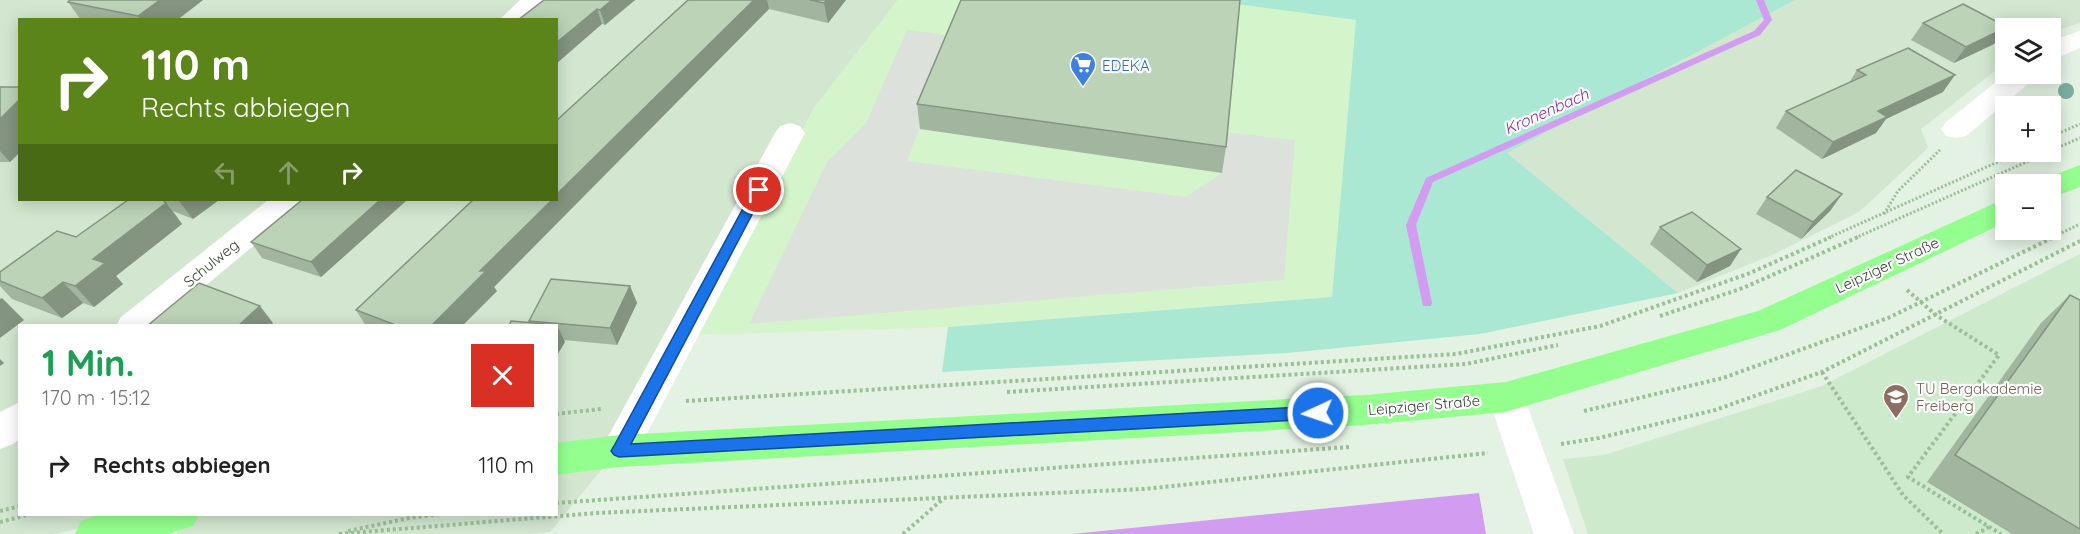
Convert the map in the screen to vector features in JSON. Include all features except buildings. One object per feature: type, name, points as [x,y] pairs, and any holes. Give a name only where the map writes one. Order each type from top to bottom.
[{"type":"main road","points":[[2061,183],[2080,174]]},
{"type":"main road","name":"Leipziger Straße","points":[[558,459],[619,451],[1353,411],[1506,397],[1768,321],[1995,214]]},
{"type":"main road","points":[[95,534],[171,516]]},
{"type":"street","points":[[514,18],[536,0]]},
{"type":"street","points":[[2061,46],[2080,39]]},
{"type":"street","points":[[1956,129],[2011,84]]},
{"type":"street","points":[[619,451],[790,133]]},
{"type":"street","name":"Schulweg","points":[[135,324],[287,201]]},
{"type":"street","points":[[1506,397],[1554,534]]},
{"type":"street","points":[[0,433],[18,419]]},
{"type":"path","points":[[2061,132],[2080,124]]},
{"type":"path","points":[[1883,214],[1898,191],[1940,151],[1956,129]]},
{"type":"path","points":[[2061,146],[2080,138]]},
{"type":"path","points":[[558,414],[645,403],[1456,354],[1600,326],[1750,273],[1998,162]]},
{"type":"path","points":[[1658,317],[1743,288],[2025,162]]},
{"type":"path","points":[[1881,268],[1936,315],[1999,355],[1908,477],[2001,534]]},
{"type":"path","points":[[1001,393],[1466,364],[1570,343]]},
{"type":"path","points":[[1822,372],[1903,495],[1943,534]]},
{"type":"path","points":[[903,534],[944,498]]},
{"type":"path","points":[[0,511],[18,506]]},
{"type":"path","points":[[0,522],[24,516]]},
{"type":"path","points":[[336,534],[424,516]]},
{"type":"path","points":[[1976,534],[1989,527]]},
{"type":"shaded area","points":[[0,0],[898,0],[814,108],[674,382],[550,532],[529,534],[177,534],[180,516],[558,516],[558,324],[18,324],[18,516],[139,516],[53,534],[0,534]]},
{"type":"shaded area","points":[[898,0],[1205,0],[1357,20],[1332,297],[948,327],[698,335],[814,108]]},
{"type":"shaded area","points":[[1205,0],[1795,0],[1507,153],[1678,293],[1480,334],[1287,353],[942,372],[948,327],[1332,297],[1356,20]]},
{"type":"shaded area","points":[[1795,0],[2080,0],[2080,23],[2061,29],[2061,18],[1995,18],[1995,71],[1921,129],[1928,148],[1859,212],[1772,255],[1678,293],[1507,153]]},
{"type":"shaded area","points":[[907,30],[956,36],[907,161],[1186,197],[1222,173],[1226,132],[1295,140],[1284,280],[749,324],[827,162],[866,123]]},
{"type":"shaded area","name":"TU Bergakademie Freiberg","points":[[2080,254],[2080,534],[1588,534],[1563,459],[1604,455],[1822,386]]},
{"type":"shaded area","points":[[1479,493],[1486,534],[1072,534]]},
{"type":"waterway","name":"Kronenbach","points":[[1427,303],[1411,225],[1429,180],[1757,33],[1768,20],[1760,0]]},
{"type":"place","name":"EDEKA","points":[[1083,88]]},
{"type":"place","name":"TU Bergakademie Freiberg","points":[[1896,420]]},
{"type":"route","points":[[759,190],[619,451],[1318,413]]}]
